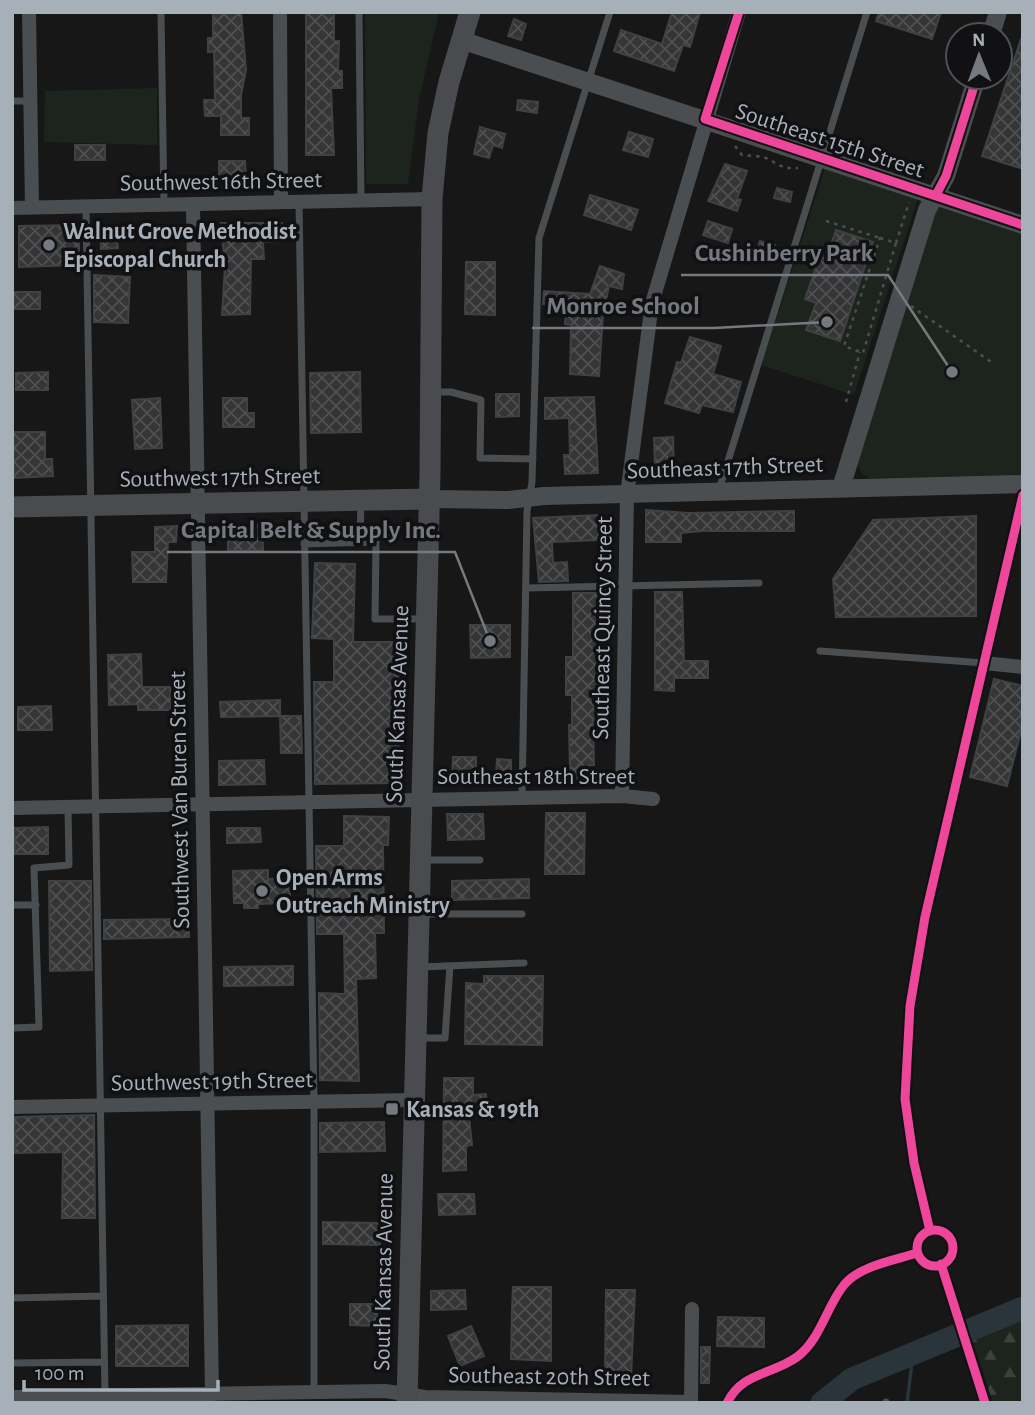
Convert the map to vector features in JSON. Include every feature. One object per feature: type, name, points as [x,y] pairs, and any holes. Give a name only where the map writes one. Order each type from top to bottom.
[{"type":"main road","name":"South Kansas Avenue","points":[[407,1399],[429,499],[432,199],[438,133],[470,12]]},
{"type":"main road","name":"Southwest 17th Street","points":[[12,507],[429,499]]},
{"type":"street","points":[[29,12],[32,208]]},
{"type":"street","points":[[280,12],[281,202]]},
{"type":"street","name":"Southeast Quincy Street","points":[[622,796],[627,495],[652,303],[739,12]]},
{"type":"street","name":"Southeast 15th Street","points":[[461,40],[705,119],[821,165],[936,195],[1023,225]]},
{"type":"street","points":[[841,488],[927,210],[946,176],[973,91]]},
{"type":"street","name":"Southwest 16th Street","points":[[12,208],[432,199]]},
{"type":"street","name":"Southwest Van Buren Street","points":[[193,204],[212,1395]]},
{"type":"street","name":"Southeast 17th Street","points":[[429,499],[1023,484]]},
{"type":"street","points":[[985,663],[1023,667]]},
{"type":"street","name":"Southeast 18th Street","points":[[12,808],[622,796],[653,799]]},
{"type":"street","name":"Southwest 19th Street","points":[[12,1107],[413,1100]]},
{"type":"street","points":[[691,1402],[692,1309]]},
{"type":"street","name":"Southeast 20th Street","points":[[12,1397],[385,1391],[407,1399],[691,1402]]},
{"type":"lane","points":[[161,12],[164,205]]},
{"type":"lane","points":[[359,12],[361,201]]},
{"type":"lane","points":[[522,799],[529,498],[533,459],[539,238],[610,12]]},
{"type":"lane","points":[[719,491],[867,12]]},
{"type":"lane","points":[[12,101],[31,101]]},
{"type":"lane","points":[[299,202],[314,1102],[314,1393]]},
{"type":"lane","points":[[86,206],[98,1105],[105,1395]]},
{"type":"lane","points":[[430,392],[450,392],[481,400],[480,458],[533,459]]},
{"type":"lane","points":[[360,542],[361,500]]},
{"type":"lane","points":[[304,544],[376,542],[374,619],[426,619]]},
{"type":"lane","points":[[527,588],[759,583]]},
{"type":"lane","points":[[820,651],[985,663]]},
{"type":"lane","points":[[12,1028],[39,1027],[34,867],[69,865],[68,807]]},
{"type":"lane","points":[[419,860],[480,860]]},
{"type":"lane","points":[[12,905],[36,905]]},
{"type":"lane","points":[[418,914],[522,914]]},
{"type":"lane","points":[[416,967],[524,963]]},
{"type":"lane","points":[[415,1038],[444,1038],[450,966]]},
{"type":"lane","points":[[12,1298],[103,1296]]},
{"type":"lane","points":[[12,1363],[104,1362]]},
{"type":"path","points":[[726,142],[734,145],[742,155],[764,157],[785,168],[821,165]]},
{"type":"path","points":[[880,237],[844,346],[863,353],[909,200]]},
{"type":"path","points":[[826,221],[896,243]]},
{"type":"path","points":[[897,302],[909,305],[994,364]]},
{"type":"path","points":[[846,402],[860,352]]},
{"type":"green space","points":[[365,12],[439,12],[419,100],[408,184],[366,184]]},
{"type":"green space","points":[[157,88],[157,145],[44,142],[45,91]]},
{"type":"green space","points":[[825,168],[918,198],[854,395],[761,365]]},
{"type":"green space","points":[[943,206],[1023,234],[1023,476],[869,478],[861,473],[855,459],[935,208]]},
{"type":"green space","points":[[1023,1319],[1023,1393],[1020,1403],[993,1403],[972,1339]]},
{"type":"building","points":[[213,12],[241,12],[246,70],[241,95],[241,118],[249,118],[249,135],[221,135],[221,116],[205,116],[204,100],[215,100],[214,52],[208,52],[208,38],[213,38]]},
{"type":"building","points":[[306,12],[334,12],[334,41],[339,41],[338,71],[342,71],[342,88],[331,88],[334,155],[306,155]]},
{"type":"building","points":[[672,12],[700,12],[690,47],[683,45],[674,71],[614,51],[621,30],[662,44]]},
{"type":"building","points":[[879,12],[941,12],[932,39],[876,21]]},
{"type":"building","points":[[514,19],[526,24],[521,40],[508,36]]},
{"type":"building","points":[[1023,39],[1023,169],[982,156],[1004,91],[1014,91],[1014,60]]},
{"type":"building","points":[[518,100],[538,102],[537,113],[517,110]]},
{"type":"building","points":[[480,127],[505,134],[502,148],[493,145],[489,158],[474,154]]},
{"type":"building","points":[[629,132],[653,139],[648,157],[623,150]]},
{"type":"building","points":[[75,145],[105,145],[105,160],[75,160]]},
{"type":"building","points":[[219,161],[245,161],[246,179],[219,179]]},
{"type":"building","points":[[725,164],[747,171],[737,199],[741,200],[737,211],[708,201]]},
{"type":"building","points":[[777,188],[792,192],[790,202],[774,198]]},
{"type":"building","points":[[590,195],[638,210],[631,230],[584,215]]},
{"type":"building","points":[[708,221],[732,229],[728,243],[703,235]]},
{"type":"building","points":[[221,223],[282,223],[283,241],[263,242],[264,259],[251,259],[250,314],[222,315],[225,266]]},
{"type":"building","name":"Walnut Grove Methodist Episcopal Church","points":[[79,225],[79,265],[19,267],[19,226]]},
{"type":"building","points":[[100,226],[116,226],[118,248],[101,249]]},
{"type":"building","points":[[836,230],[873,242],[840,341],[806,330],[816,303],[805,299],[820,256],[826,259]]},
{"type":"building","points":[[760,241],[775,245],[772,255],[757,251]]},
{"type":"building","points":[[466,262],[495,262],[495,315],[465,314]]},
{"type":"building","points":[[600,266],[624,274],[622,289],[609,286],[603,314],[599,376],[570,374],[571,325],[565,324],[567,304],[543,304],[544,291],[590,294]]},
{"type":"building","points":[[94,275],[130,277],[128,323],[94,322]]},
{"type":"building","points":[[12,292],[40,292],[40,309],[12,309]]},
{"type":"building","points":[[690,337],[721,346],[713,374],[741,382],[733,412],[702,405],[699,413],[665,403],[677,362],[681,363]]},
{"type":"building","points":[[48,372],[48,390],[16,390],[16,373]]},
{"type":"building","points":[[360,372],[361,432],[311,433],[310,373]]},
{"type":"building","points":[[496,394],[519,394],[519,416],[496,417]]},
{"type":"building","points":[[594,397],[598,473],[565,474],[564,455],[570,455],[569,418],[545,419],[545,398]]},
{"type":"building","points":[[160,398],[162,448],[135,449],[132,400]]},
{"type":"building","points":[[223,398],[247,398],[247,413],[254,413],[254,427],[223,427]]},
{"type":"building","points":[[12,432],[45,432],[45,459],[52,459],[53,476],[14,478]]},
{"type":"building","points":[[673,437],[674,469],[655,469],[654,438]]},
{"type":"building","points":[[646,510],[688,513],[794,511],[794,531],[703,531],[681,533],[681,542],[646,542]]},
{"type":"building","points":[[598,515],[598,540],[552,542],[553,563],[567,562],[568,581],[539,582],[533,518]]},
{"type":"building","points":[[976,516],[976,616],[836,617],[833,579],[873,520]]},
{"type":"building","points":[[262,524],[263,550],[228,551],[228,525]]},
{"type":"building","points":[[177,526],[176,542],[168,542],[166,582],[133,582],[132,552],[155,552],[155,527]]},
{"type":"building","points":[[315,563],[355,564],[353,642],[398,642],[399,783],[315,784],[314,682],[334,682],[334,639],[312,638]]},
{"type":"building","points":[[655,592],[682,592],[684,661],[708,661],[708,678],[674,678],[674,691],[655,690]]},
{"type":"building","points":[[573,593],[597,593],[597,720],[593,720],[594,765],[589,765],[590,780],[565,780],[565,769],[570,769],[569,725],[572,725],[572,695],[566,695],[566,657],[573,657]]},
{"type":"building","points":[[470,625],[510,625],[510,657],[471,658]]},
{"type":"building","points":[[141,654],[142,687],[170,687],[171,710],[138,710],[138,704],[109,705],[108,655]]},
{"type":"building","points":[[994,679],[1023,686],[1023,723],[1007,786],[970,777]]},
{"type":"building","points":[[280,700],[280,716],[221,717],[220,702]]},
{"type":"building","points":[[51,706],[52,730],[18,730],[18,707]]},
{"type":"building","points":[[280,716],[301,716],[302,753],[281,753]]},
{"type":"building","points":[[453,757],[476,757],[476,780],[452,779]]},
{"type":"building","points":[[497,759],[511,760],[511,775],[496,774]]},
{"type":"building","points":[[264,760],[265,784],[219,785],[219,761]]},
{"type":"building","points":[[546,813],[585,813],[584,874],[545,874]]},
{"type":"building","points":[[447,814],[483,814],[484,839],[448,840]]},
{"type":"building","points":[[344,816],[389,817],[388,845],[383,845],[384,933],[375,933],[376,978],[356,979],[359,1081],[320,1080],[319,993],[345,994],[344,934],[317,934],[316,846],[344,846]]},
{"type":"building","points":[[48,827],[48,854],[15,854],[14,828]]},
{"type":"building","points":[[227,828],[260,828],[261,842],[227,843]]},
{"type":"building","name":"Open Arms Outreach Ministry","points":[[268,870],[268,879],[290,878],[290,903],[258,904],[258,908],[244,908],[244,903],[234,903],[233,871]]},
{"type":"building","points":[[529,879],[529,898],[452,900],[452,881]]},
{"type":"building","points":[[49,881],[91,881],[92,970],[50,971]]},
{"type":"building","points":[[189,919],[189,937],[104,939],[104,920]]},
{"type":"building","points":[[293,966],[293,985],[224,986],[224,967]]},
{"type":"building","points":[[484,976],[543,976],[542,1045],[465,1044],[466,983],[484,984]]},
{"type":"building","points":[[444,1078],[473,1078],[473,1095],[486,1094],[487,1107],[468,1107],[472,1145],[466,1146],[466,1170],[443,1171]]},
{"type":"building","points":[[94,1115],[95,1218],[62,1218],[63,1152],[15,1153],[14,1117]]},
{"type":"building","points":[[384,1122],[385,1151],[320,1152],[320,1123]]},
{"type":"building","points":[[438,1194],[474,1194],[475,1214],[439,1215]]},
{"type":"building","points":[[323,1222],[380,1223],[380,1245],[323,1244]]},
{"type":"building","points":[[513,1287],[551,1287],[551,1361],[511,1359],[512,1310],[515,1309],[512,1309]]},
{"type":"building","points":[[465,1290],[466,1309],[431,1310],[431,1291]]},
{"type":"building","points":[[606,1290],[635,1290],[631,1378],[605,1377]]},
{"type":"building","points":[[350,1304],[377,1304],[377,1326],[350,1325]]},
{"type":"building","points":[[718,1317],[764,1318],[764,1347],[717,1346]]},
{"type":"building","points":[[188,1325],[188,1366],[116,1366],[116,1326]]},
{"type":"building","points":[[471,1326],[484,1356],[460,1366],[448,1336]]},
{"type":"building","points":[[701,1347],[710,1347],[709,1383],[701,1383]]},
{"type":"waterway","points":[[822,1403],[852,1379],[1023,1308]]},
{"type":"waterway","points":[[907,1403],[913,1354]]},
{"type":"cycle path","points":[[739,12],[705,119],[1023,225]]},
{"type":"cycle path","points":[[936,195],[946,176],[973,91]]},
{"type":"cycle path","points":[[930,1231],[914,1163],[905,1099],[910,1006],[925,917],[1023,495]]},
{"type":"cycle path","points":[[935,1230],[947,1236],[953,1248],[947,1260],[935,1266],[923,1260],[917,1248],[923,1236],[935,1230]]},
{"type":"cycle path","points":[[727,1403],[741,1385],[787,1363],[805,1350],[838,1294],[851,1278],[878,1264],[917,1253]]},
{"type":"cycle path","points":[[941,1264],[985,1403]]},
{"type":"place","name":"Walnut Grove Methodist Episcopal Church","points":[[49,245]]},
{"type":"place","name":"Monroe School","points":[[827,322]]},
{"type":"place","name":"Cushinberry Park","points":[[952,372]]},
{"type":"place","name":"Capital Belt & Supply Inc.","points":[[490,641]]},
{"type":"place","name":"Open Arms Outreach Ministry","points":[[262,891]]},
{"type":"place","name":"Kansas & 19th","points":[[392,1109]]}]
